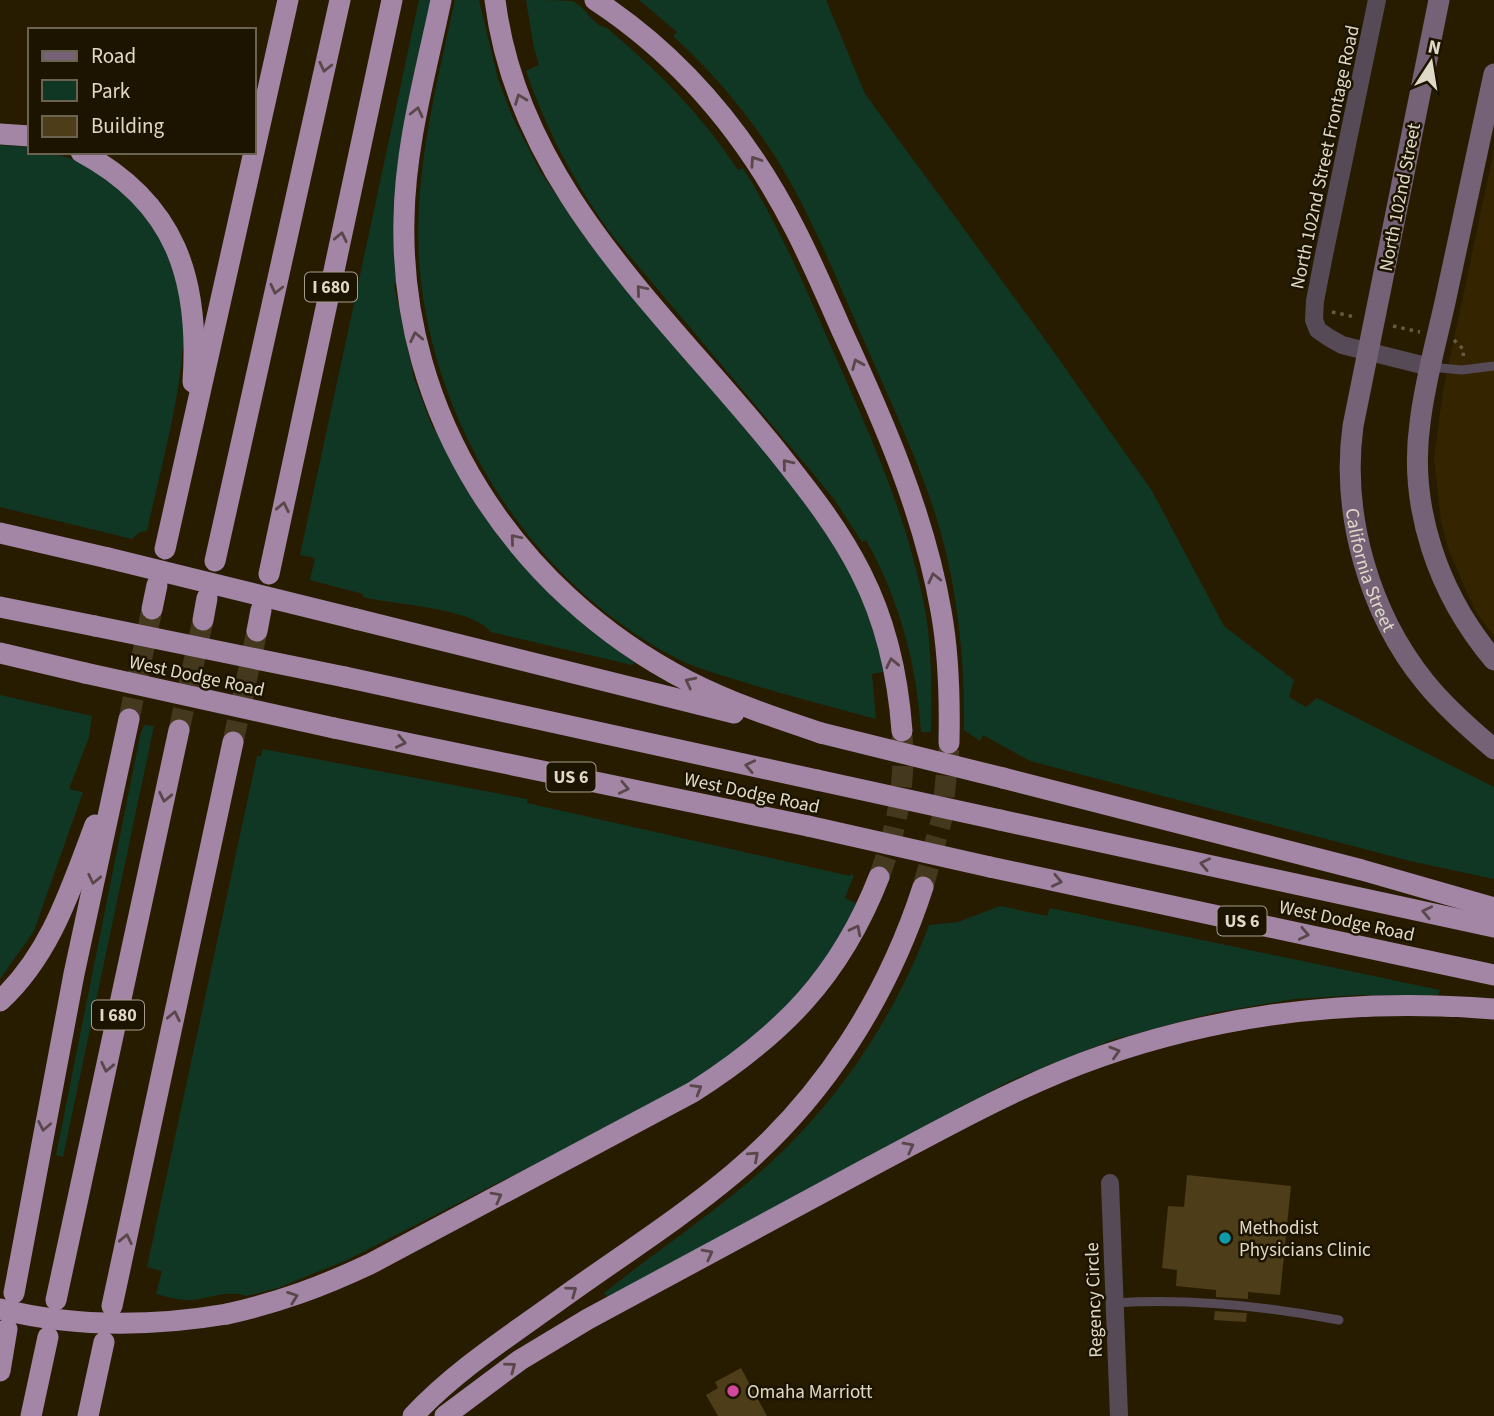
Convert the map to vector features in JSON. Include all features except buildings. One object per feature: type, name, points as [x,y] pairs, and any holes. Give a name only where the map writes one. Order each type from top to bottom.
[{"type":"highway","points":[[256,144],[288,0]]},
{"type":"highway","name":"I 680","points":[[215,561],[340,0]]},
{"type":"highway","name":"I 680","points":[[269,574],[392,0]]},
{"type":"highway","points":[[441,0],[413,128],[406,173],[404,221],[410,306],[419,351],[453,447],[477,489],[513,537],[556,586],[619,639],[657,664],[720,696],[821,733]]},
{"type":"highway","points":[[495,0],[505,55],[520,100],[563,189],[595,236],[794,473],[851,554],[873,599],[885,634],[896,678],[902,731]]},
{"type":"highway","points":[[595,0],[658,47],[712,102],[757,165],[796,230],[853,354],[896,457],[921,527],[936,583],[946,641],[949,743]]},
{"type":"highway","points":[[0,134],[28,136]]},
{"type":"highway","points":[[83,154],[126,181],[150,205],[170,235],[184,266],[194,330],[188,450]]},
{"type":"highway","points":[[165,549],[254,154]]},
{"type":"highway","points":[[0,533],[1003,778],[1362,870],[1494,908]]},
{"type":"highway","points":[[152,609],[157,585]]},
{"type":"highway","points":[[203,620],[207,598]]},
{"type":"highway","name":"West Dodge Road","points":[[0,607],[345,677],[1494,927]]},
{"type":"highway","name":"West Dodge Road","points":[[6,656],[1494,975]]},
{"type":"highway","points":[[0,1371],[7,1310],[74,974],[129,719]]},
{"type":"highway","name":"I 680","points":[[56,1300],[180,730]]},
{"type":"highway","name":"I 680","points":[[112,1306],[233,741]]},
{"type":"highway","points":[[0,1001],[23,978],[45,947],[119,765]]},
{"type":"highway","points":[[7,1310],[53,1320],[154,1324],[227,1314],[272,1304],[323,1286],[370,1264],[681,1098],[721,1074],[765,1041],[811,995],[847,945],[879,877]]},
{"type":"highway","points":[[413,1416],[470,1365],[710,1194],[762,1149],[817,1088],[850,1044],[887,975],[923,887]]},
{"type":"highway","points":[[445,1416],[520,1360],[589,1319],[1020,1089],[1102,1056],[1245,1018],[1302,1011],[1361,1006],[1494,1009]]},
{"type":"highway","points":[[30,1416],[48,1337]]},
{"type":"highway","points":[[88,1416],[104,1342]]},
{"type":"main road","name":"North 102nd Street","points":[[1369,352],[1439,0]]},
{"type":"main road","points":[[1494,74],[1430,367],[1418,437],[1417,469],[1422,515],[1434,555],[1453,600],[1479,642],[1494,660]]},
{"type":"main road","name":"California Street","points":[[1369,352],[1349,455],[1349,485],[1361,548],[1381,607],[1397,641],[1425,681],[1463,723],[1494,749]]},
{"type":"street","name":"North 102nd Street Frontage Road","points":[[1377,0],[1315,301],[1314,320],[1318,330],[1342,345],[1430,367]]},
{"type":"street","name":"Regency Circle","points":[[1110,1183],[1119,1416]]},
{"type":"lane","points":[[1430,367],[1462,370],[1494,366]]},
{"type":"lane","points":[[1115,1303],[1173,1301],[1226,1304],[1339,1320]]},
{"type":"path","points":[[1327,312],[1354,317]]},
{"type":"path","points":[[1397,327],[1419,332]]},
{"type":"shaded area","points":[[1494,150],[1494,636],[1476,612],[1449,551],[1441,521],[1434,459],[1443,391]]},
{"type":"green space","points":[[419,0],[434,0],[398,281],[394,285],[414,378],[432,426],[452,456],[598,633],[635,663],[632,665],[491,632],[467,617],[450,612],[376,600],[310,580],[315,558],[300,555]]},
{"type":"green space","points":[[455,0],[479,0],[498,79],[512,116],[540,171],[590,244],[766,451],[847,557],[889,671],[872,674],[876,719],[702,669],[684,662],[632,632],[585,595],[543,552],[506,505],[475,453],[450,398],[432,341],[421,282],[418,246],[426,140]]},
{"type":"green space","points":[[526,0],[572,1],[626,44],[694,112],[738,170],[743,168],[768,211],[858,409],[885,474],[908,541],[918,575],[927,625],[931,671],[931,732],[921,732],[911,657],[888,585],[866,540],[862,542],[834,499],[612,235],[574,177],[543,115],[526,71],[539,65]]},
{"type":"green space","points":[[639,0],[826,0],[865,94],[1152,491],[1224,626],[1294,680],[1289,697],[1306,707],[1317,698],[1494,787],[1494,879],[1410,861],[1030,761],[983,735],[980,741],[964,730],[958,619],[942,537],[909,443],[828,259],[792,185],[753,125],[723,87],[673,36],[677,32]]},
{"type":"green space","points":[[0,145],[28,147],[28,154],[52,154],[71,159],[95,170],[128,197],[152,225],[165,245],[174,267],[183,306],[183,336],[175,404],[147,531],[140,532],[132,539],[0,507]]},
{"type":"green space","points":[[0,695],[92,716],[89,737],[69,789],[83,792],[34,931],[0,979]]},
{"type":"green space","points":[[144,725],[154,726],[63,1157],[56,1155]]},
{"type":"green space","points":[[263,749],[527,799],[527,803],[850,876],[851,874],[854,875],[845,898],[860,905],[812,985],[726,1063],[645,1108],[349,1259],[278,1288],[246,1296],[232,1293],[192,1300],[156,1294],[162,1271],[147,1267],[257,756],[261,756]]},
{"type":"green space","points":[[1000,906],[1047,916],[1050,908],[1440,990],[1438,995],[1358,995],[1294,999],[1213,1013],[1112,1040],[1008,1082],[696,1253],[608,1297],[604,1293],[740,1189],[812,1120],[859,1060],[880,1027],[899,994],[929,925],[958,922]]},
{"type":"tunnel","points":[[129,719],[152,609]]},
{"type":"tunnel","points":[[179,730],[203,620]]},
{"type":"tunnel","points":[[233,742],[257,631]]},
{"type":"tunnel","points":[[879,877],[901,790],[902,736]]},
{"type":"tunnel","points":[[923,887],[942,818],[949,749]]},
{"type":"place","name":"Methodist Physicians Clinic","points":[[1225,1238]]},
{"type":"place","name":"Omaha Marriott","points":[[733,1391]]}]
